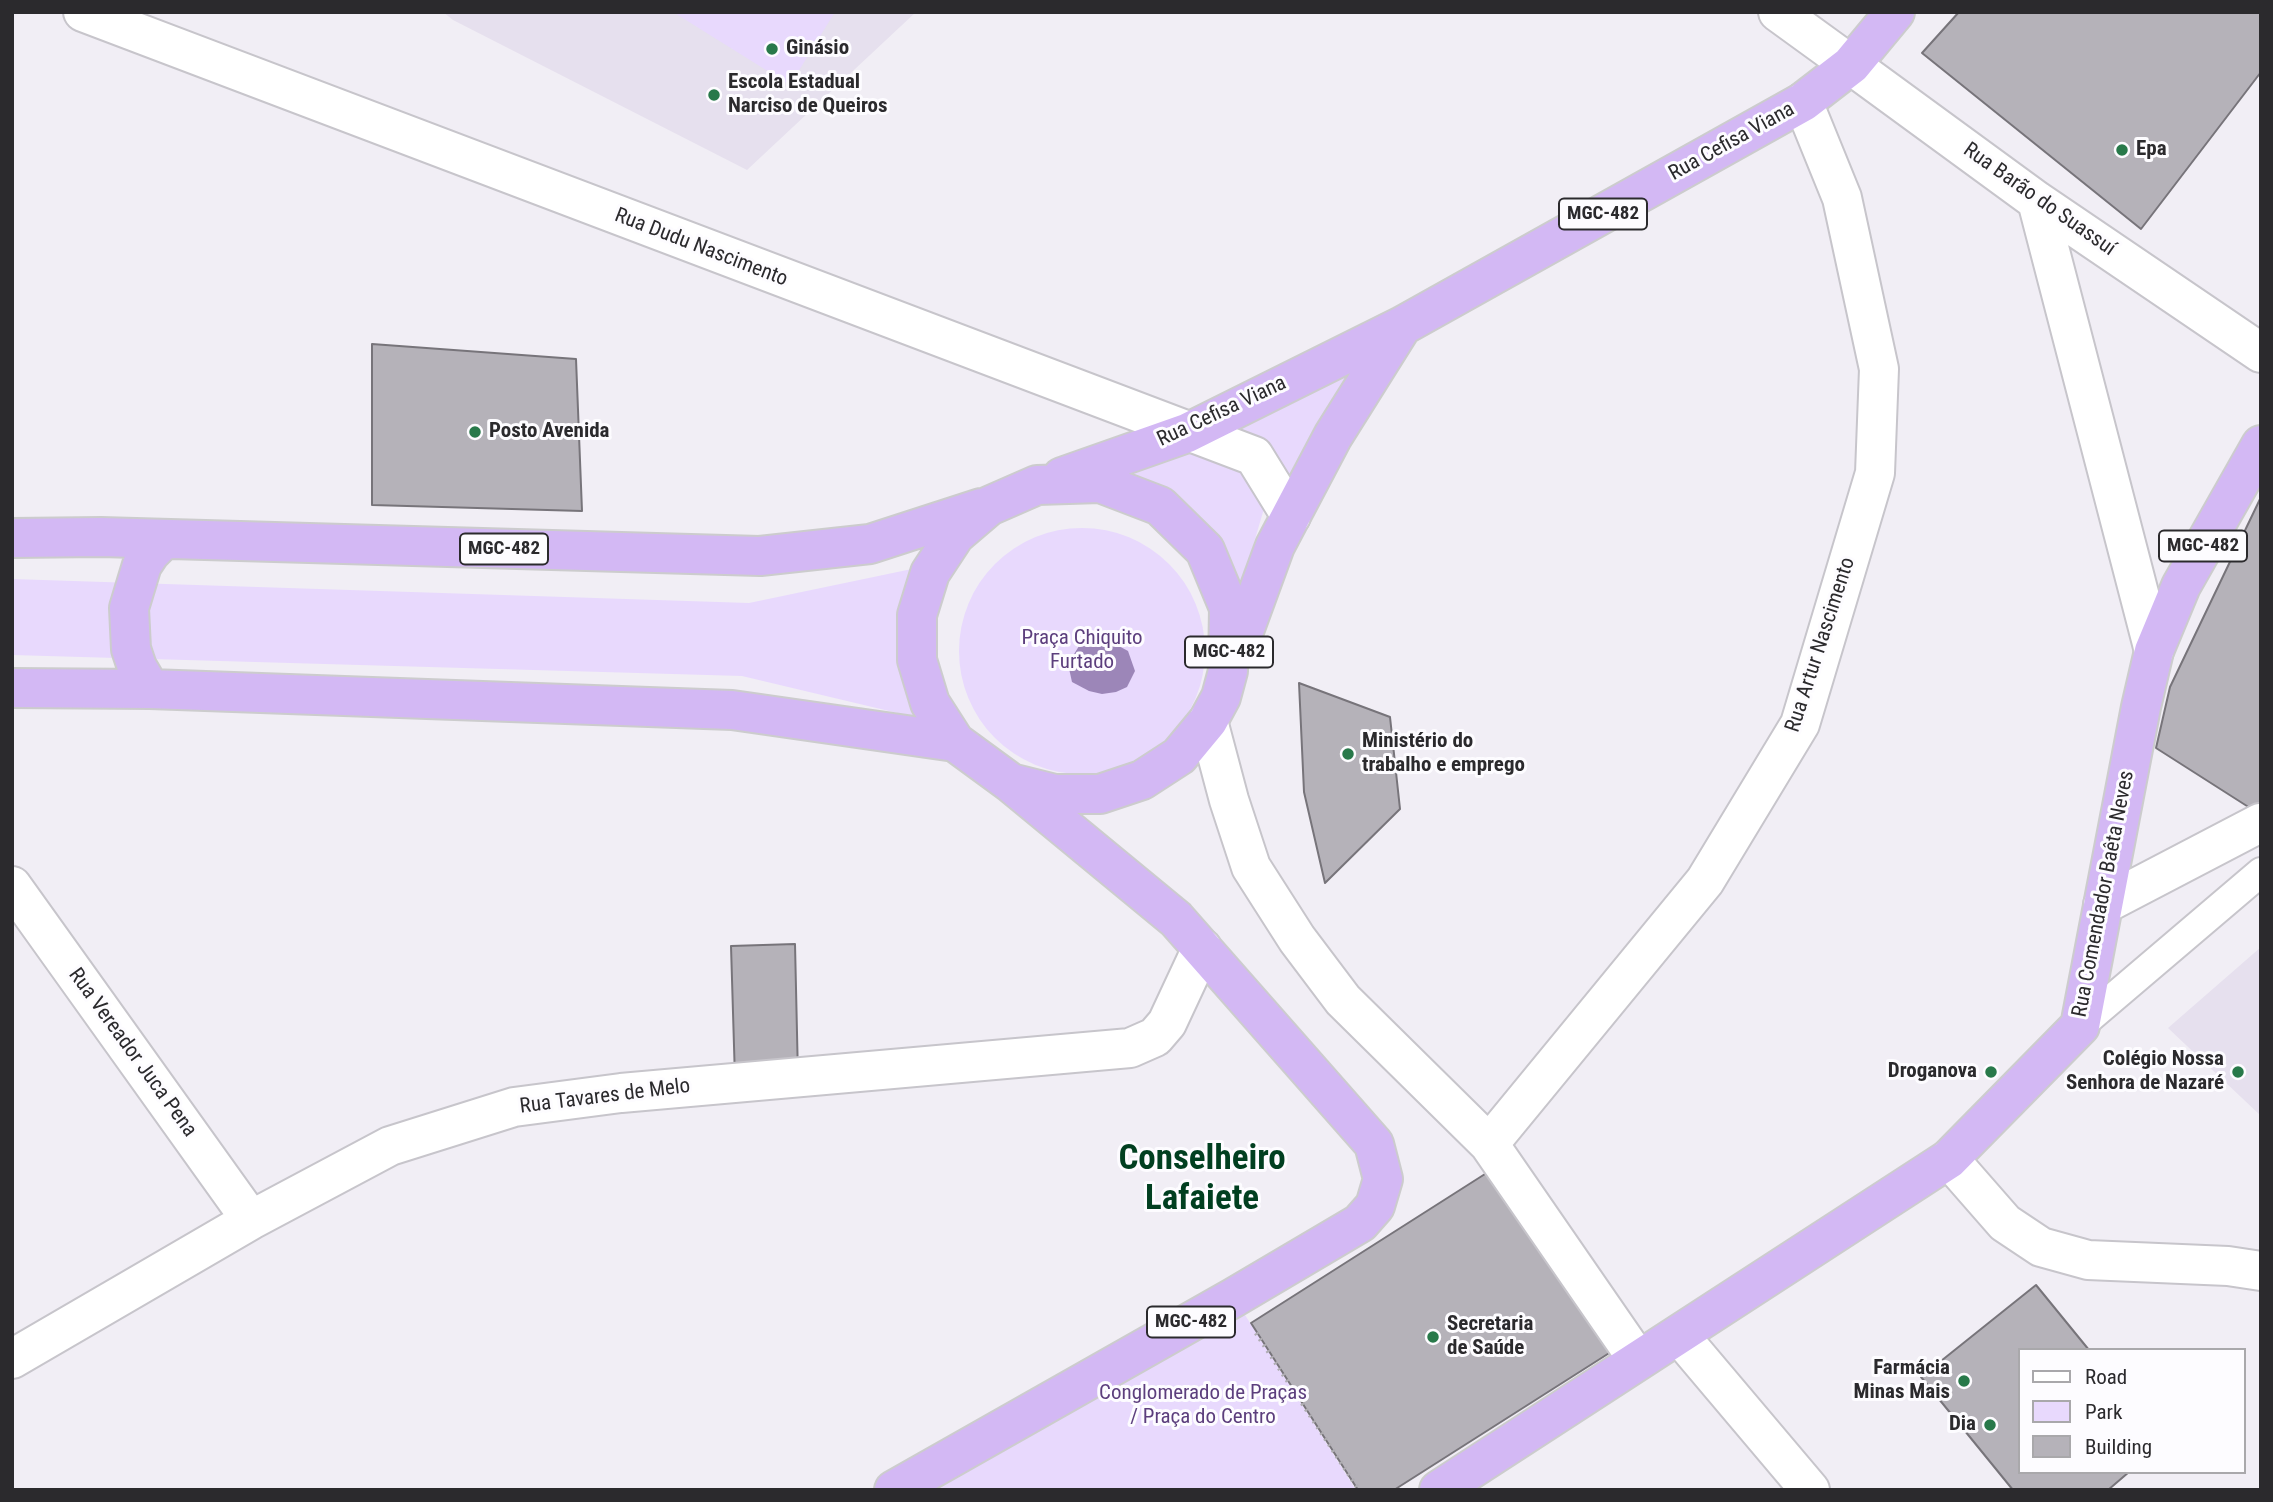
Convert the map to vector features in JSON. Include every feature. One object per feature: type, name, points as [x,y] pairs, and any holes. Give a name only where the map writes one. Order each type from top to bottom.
[{"type":"highway","name":"Rua Cefisa Viana","points":[[1037,485],[1187,433],[1402,326],[1826,85],[1895,12]]},
{"type":"highway","name":"Rua Cefisa Viana","points":[[1228,671],[1275,546],[1333,436],[1402,326]]},
{"type":"highway","name":"Rua Comendador Baêta Neves","points":[[1439,1490],[1949,1159],[2080,1026],[2154,651],[2180,586],[2261,444]]},
{"type":"highway","name":"MGC-482","points":[[12,538],[760,556],[870,544],[989,506],[1037,485],[1100,483],[1160,506],[1205,550],[1229,608],[1228,671],[1221,697],[1208,722],[1180,755],[1142,780],[1100,794],[1055,794],[1012,783]]},
{"type":"highway","name":"MGC-482","points":[[894,1490],[1360,1223],[1376,1206],[1383,1179],[1374,1144],[1175,919],[1012,783],[955,742],[930,704],[917,660],[917,615],[930,573],[949,544],[955,535],[989,506]]},
{"type":"highway","points":[[150,689],[137,667],[131,649],[129,608],[142,565],[163,540]]},
{"type":"highway","name":"MGC-482","points":[[12,688],[150,689],[732,710],[955,742]]},
{"type":"street","name":"Rua Dudu Nascimento","points":[[83,12],[1187,433],[1254,456],[1291,516]]},
{"type":"street","name":"Rua Barão do Suassuí","points":[[1778,12],[1820,43],[1826,85],[2037,201],[2261,353]]},
{"type":"street","name":"Rua Artur Nascimento","points":[[1489,1144],[1705,881],[1800,724],[1875,473],[1879,369],[1842,198],[1826,85]]},
{"type":"street","points":[[2037,201],[2154,651]]},
{"type":"street","points":[[1208,722],[1251,867],[1297,939],[1343,1000],[1489,1144],[1638,1360]]},
{"type":"street","points":[[2103,905],[2260,823]]},
{"type":"street","points":[[2080,1026],[2261,872]]},
{"type":"street","name":"Rua Vereador Juca Pena","points":[[12,886],[251,1220]]},
{"type":"street","name":"Rua Tavares de Melo","points":[[12,1359],[251,1220],[390,1146],[514,1107],[621,1093],[1130,1048],[1155,1037],[1167,1024],[1202,948]]},
{"type":"street","points":[[1949,1159],[2005,1223],[2041,1247],[2088,1260],[2250,1266]]},
{"type":"street","points":[[1679,1335],[1810,1490]]},
{"type":"path","points":[[1233,1298],[1359,1490]]},
{"type":"shaded area","name":"Escola Estadual Narciso de Queiros","points":[[443,12],[916,12],[747,170],[453,20]]},
{"type":"shaded area","points":[[1106,639],[1128,651],[1135,671],[1127,687],[1102,694],[1072,682],[1068,664],[1079,646],[1089,641]]},
{"type":"shaded area","name":"Colégio Nossa Senhora de Nazaré","points":[[2261,947],[2261,1116],[2168,1028]]},
{"type":"green space","name":"Ginásio","points":[[673,12],[835,12],[790,85]]},
{"type":"green space","points":[[1382,349],[1263,512],[1235,607],[1112,474]]},
{"type":"green space","name":"Praça Chiquito Furtado","points":[[1082,528],[1129,538],[1150,549],[1169,564],[1184,583],[1195,604],[1205,651],[1195,698],[1184,719],[1169,738],[1150,753],[1129,764],[1082,774],[1035,764],[1014,753],[995,738],[980,719],[969,698],[959,651],[969,604],[980,583],[995,564],[1014,549],[1035,538]]},
{"type":"green space","points":[[931,565],[931,721],[742,676],[12,655],[12,579],[749,603]]},
{"type":"green space","name":"Conglomerado de Praças / Praça do Centro","points":[[1226,1285],[1356,1490],[937,1490],[969,1470]]},
{"type":"building","name":"Epa","points":[[1959,12],[2261,12],[2261,72],[2141,229],[1922,53]]},
{"type":"building","name":"Posto Avenida","points":[[372,344],[576,359],[582,511],[372,505]]},
{"type":"building","points":[[2261,497],[2261,815],[2156,748],[2170,687]]},
{"type":"building","name":"Ministério do trabalho e emprego","points":[[1299,683],[1390,717],[1400,809],[1325,883],[1304,792]]},
{"type":"building","points":[[795,944],[798,1077],[735,1079],[731,946]]},
{"type":"building","name":"Secretaria de Saúde","points":[[1496,1167],[1614,1350],[1394,1490],[1358,1490],[1251,1323]]},
{"type":"building","name":"Dia","points":[[2036,1285],[2087,1348],[2018,1348],[2018,1474],[2127,1474],[2108,1490],[2013,1490],[1921,1377]]},
{"type":"place","name":"Ginásio","points":[[772,49]]},
{"type":"place","name":"Escola Estadual Narciso de Queiros","points":[[714,95]]},
{"type":"place","name":"Epa","points":[[2122,150]]},
{"type":"place","name":"Posto Avenida","points":[[475,432]]},
{"type":"place","name":"Ministério do trabalho e emprego","points":[[1348,754]]},
{"type":"place","name":"Droganova","points":[[1991,1072]]},
{"type":"place","name":"Colégio Nossa Senhora de Nazaré","points":[[2238,1072]]},
{"type":"place","name":"Secretaria de Saúde","points":[[1433,1337]]},
{"type":"place","name":"Farmácia Minas Mais","points":[[1964,1381]]},
{"type":"place","name":"Dia","points":[[1990,1425]]},
{"type":"district","name":"Conselheiro Lafaiete","points":[[1202,1180]]}]
